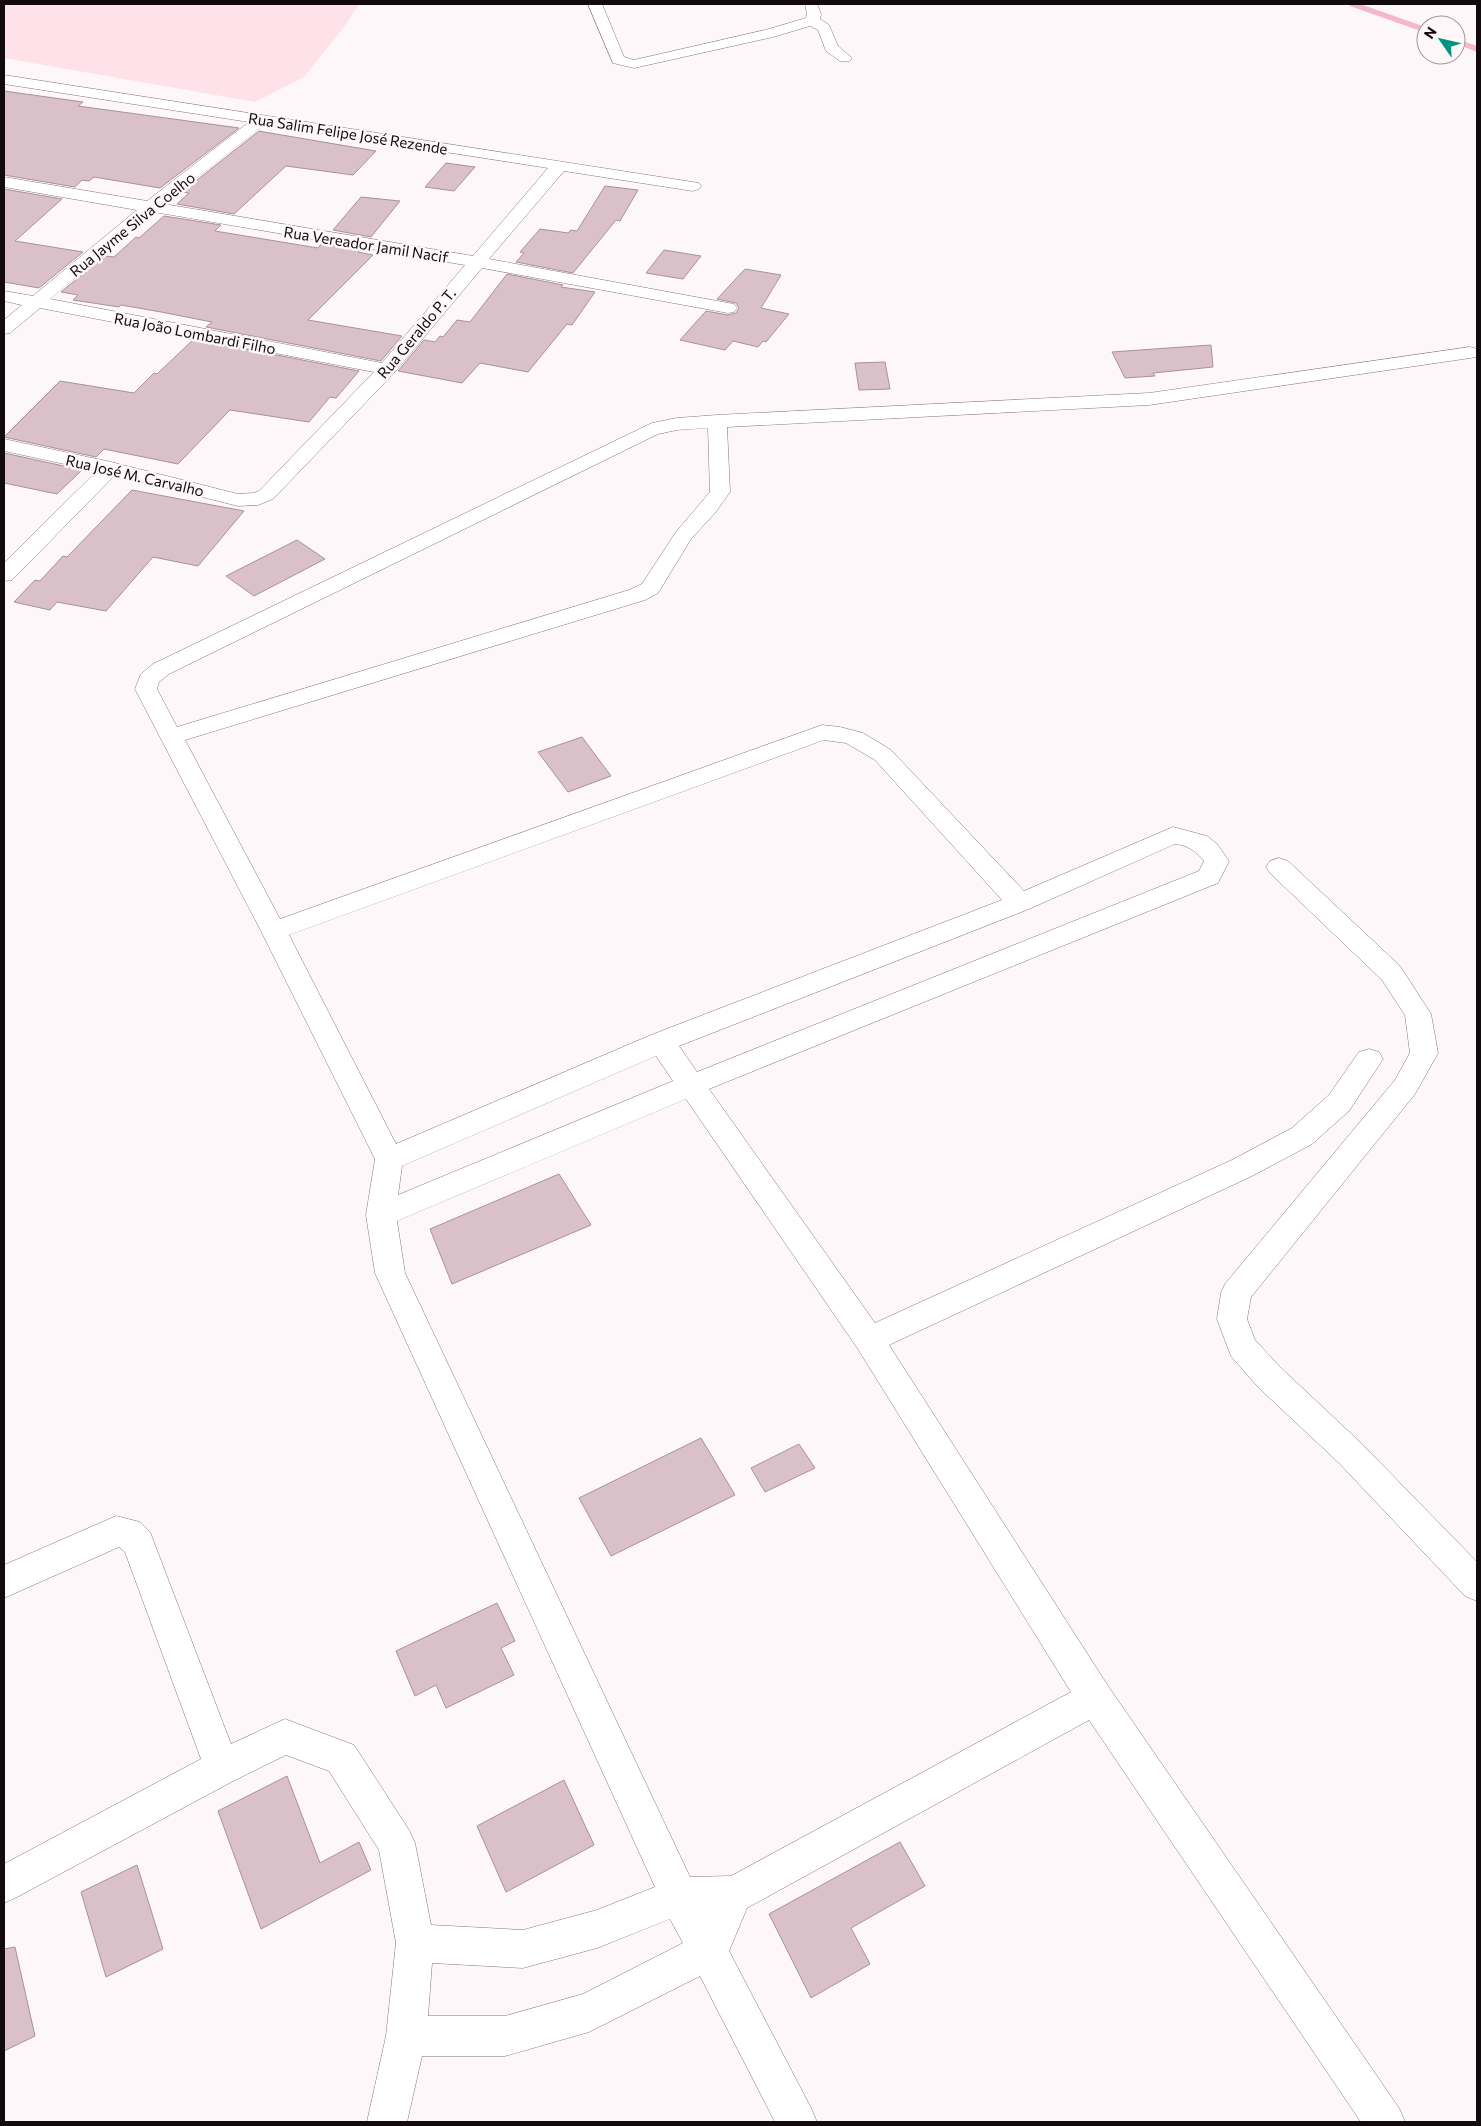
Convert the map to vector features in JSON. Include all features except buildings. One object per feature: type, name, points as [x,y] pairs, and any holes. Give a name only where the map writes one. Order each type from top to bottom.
[{"type":"street","points":[[596,4],[618,60],[634,64],[763,35],[812,21],[824,28],[832,48],[845,58]]},
{"type":"street","points":[[811,4],[814,14],[812,21]]},
{"type":"street","name":"Rua Salim Felipe José Rezende","points":[[4,79],[693,186]]},
{"type":"street","name":"Rua Jayme Silva Coelho","points":[[4,329],[149,208],[261,120]]},
{"type":"street","name":"Rua Geraldo P. T.","points":[[266,495],[387,369],[559,166]]},
{"type":"street","name":"Rua Vereador Jamil Nacif","points":[[4,182],[476,262],[728,308]]},
{"type":"street","name":"Rua João Lombardi Filho","points":[[4,296],[387,369]]},
{"type":"street","points":[[797,2122],[679,1896],[390,1273],[381,1215],[390,1159],[274,931],[146,689],[149,679],[161,668],[652,429],[677,424],[717,421],[1149,399],[1470,352]]},
{"type":"street","points":[[172,736],[637,595],[650,588],[683,536],[708,509],[720,492],[717,421]]},
{"type":"street","name":"Rua José M. Carvalho","points":[[4,445],[111,468],[238,500],[258,499],[266,495]]},
{"type":"street","points":[[4,575],[111,468]]},
{"type":"street","points":[[274,931],[822,732],[844,734],[862,740],[883,755],[1020,903]]},
{"type":"street","points":[[381,1215],[692,1084],[1209,877],[1217,861],[1212,852],[1202,843],[1186,836],[1173,835],[1020,903],[661,1042],[390,1159]]},
{"type":"street","points":[[1279,867],[1391,973],[1418,1014],[1424,1053],[1405,1087],[1236,1293],[1232,1319],[1242,1347],[1269,1377],[1350,1453],[1477,1585]]},
{"type":"street","points":[[661,1042],[869,1340],[1095,1698],[1385,2122]]},
{"type":"street","points":[[869,1340],[1242,1168],[1302,1136],[1339,1103],[1369,1059]]},
{"type":"street","points":[[4,1582],[116,1531],[128,1533],[138,1543],[222,1767]]},
{"type":"street","points":[[415,1943],[523,1949],[597,1929],[679,1896],[734,1895],[1095,1698]]},
{"type":"street","points":[[4,1884],[222,1767],[285,1737],[341,1758],[396,1843],[415,1943],[406,2036],[386,2122]]},
{"type":"street","points":[[406,2036],[505,2036],[589,2012],[709,1951],[734,1895]]},
{"type":"shaded area","points":[[4,4],[359,4],[344,27],[304,77],[255,102],[4,58]]},
{"type":"waterway","points":[[1352,4],[1416,26]]},
{"type":"waterway","points":[[1466,45],[1477,49]]}]
